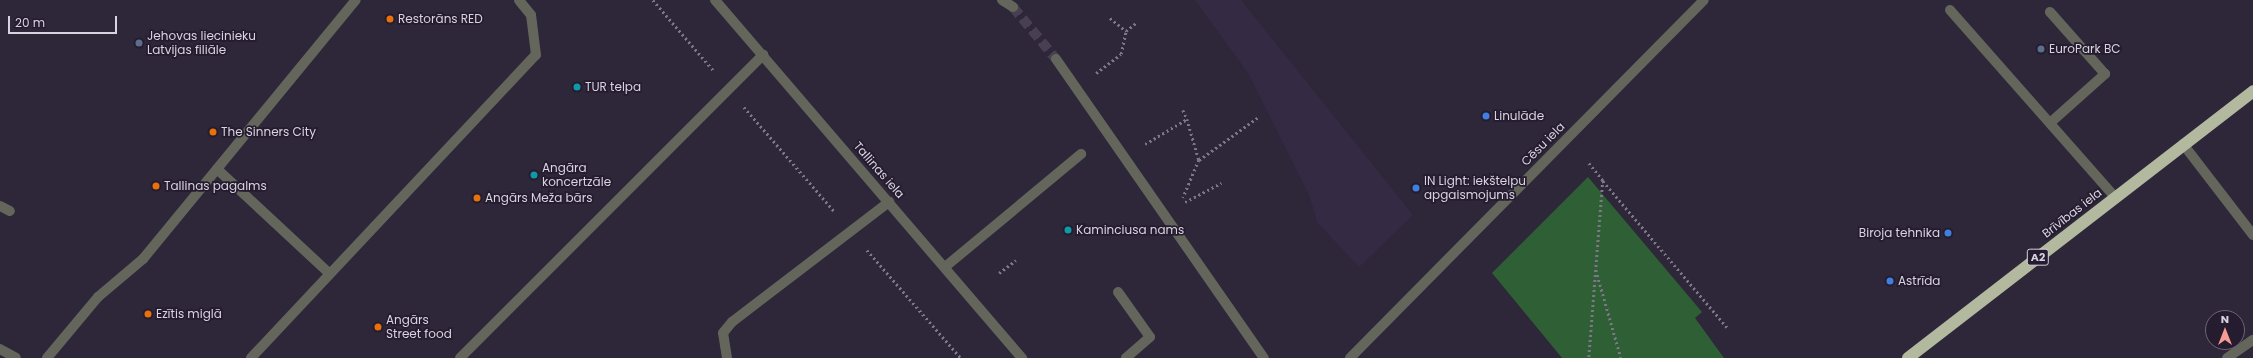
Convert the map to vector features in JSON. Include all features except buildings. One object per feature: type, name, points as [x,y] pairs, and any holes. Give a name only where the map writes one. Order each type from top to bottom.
[{"type":"highway","name":"Brīvības iela","points":[[1908,358],[2253,91]]},
{"type":"street","points":[[47,358],[98,297],[143,259],[356,0]]},
{"type":"street","points":[[251,358],[536,56],[531,15],[519,0]]},
{"type":"street","name":"Tallinas iela","points":[[715,0],[1022,358]]},
{"type":"street","points":[[1002,0],[1013,7]]},
{"type":"street","name":"Cēsu iela","points":[[1350,358],[1704,0]]},
{"type":"street","points":[[1950,10],[2115,197]]},
{"type":"street","points":[[2050,12],[2105,74],[2050,123]]},
{"type":"street","points":[[460,358],[762,56]]},
{"type":"street","points":[[1056,58],[1264,358]]},
{"type":"street","points":[[2183,144],[2253,234]]},
{"type":"street","points":[[945,267],[1082,154]]},
{"type":"street","points":[[217,169],[330,274]]},
{"type":"street","points":[[727,358],[723,333],[732,322],[889,202]]},
{"type":"street","points":[[0,206],[10,211]]},
{"type":"street","points":[[1118,292],[1150,337],[1126,358]]},
{"type":"street","points":[[2227,358],[2253,340]]},
{"type":"street","points":[[0,349],[16,358]]},
{"type":"path","points":[[653,0],[850,231],[961,358]]},
{"type":"path","points":[[1110,18],[1126,30]]},
{"type":"path","points":[[1077,88],[1121,54],[1126,30],[1137,22]]},
{"type":"path","points":[[1183,110],[1199,160]]},
{"type":"path","points":[[1222,183],[1180,205],[1199,160],[1257,118]]},
{"type":"path","points":[[1124,157],[1187,119]]},
{"type":"path","points":[[1589,163],[1727,327]]},
{"type":"path","points":[[1589,358],[1603,180]]},
{"type":"path","points":[[999,273],[1016,260]]},
{"type":"path","points":[[1595,268],[1622,358]]},
{"type":"shaded area","points":[[1195,0],[1241,0],[1413,215],[1359,267],[1317,222],[1310,197],[1248,73]]},
{"type":"green space","points":[[1588,177],[1702,312],[1695,318],[1724,358],[1562,358],[1492,273]]},
{"type":"tunnel","points":[[1013,7],[1056,59]]},
{"type":"place","name":"Restorāns RED","points":[[390,19]]},
{"type":"place","name":"Jehovas liecinieku Latvijas filiāle","points":[[139,43]]},
{"type":"place","name":"EuroPark BC","points":[[2041,49]]},
{"type":"place","name":"TUR telpa","points":[[577,87]]},
{"type":"place","name":"Linulāde","points":[[1486,116]]},
{"type":"place","name":"The Sinners City","points":[[213,132]]},
{"type":"place","name":"Angāra koncertzāle","points":[[534,175]]},
{"type":"place","name":"Tallinas pagalms","points":[[156,186]]},
{"type":"place","name":"IN Light: iekštelpu apgaismojums","points":[[1416,188]]},
{"type":"place","name":"Angārs Meža bārs","points":[[477,198]]},
{"type":"place","name":"Kaminciusa nams","points":[[1068,230]]},
{"type":"place","name":"Biroja tehnika","points":[[1948,233]]},
{"type":"place","name":"Astrīda","points":[[1890,281]]},
{"type":"place","name":"Ezītis miglā","points":[[148,314]]},
{"type":"place","name":"Angārs Street food","points":[[378,327]]}]
